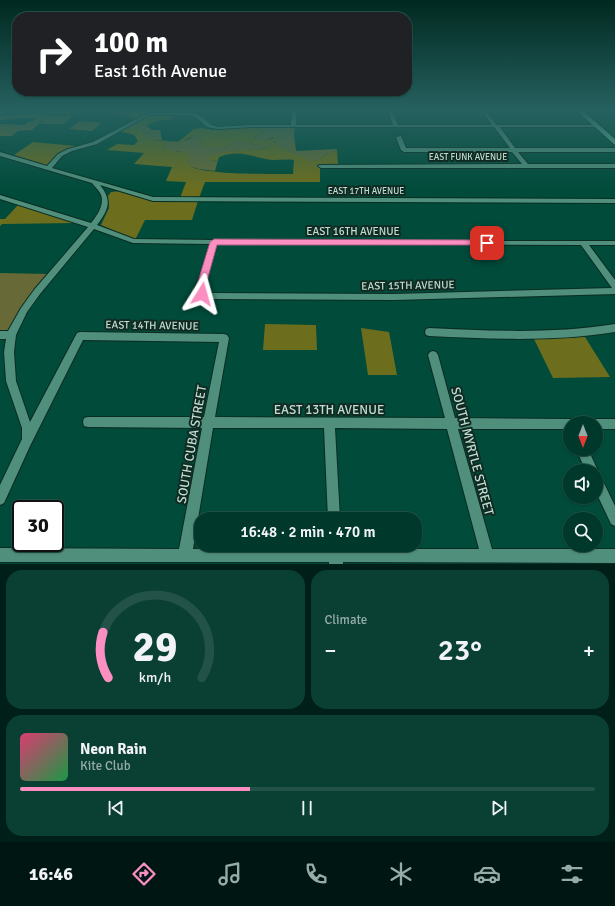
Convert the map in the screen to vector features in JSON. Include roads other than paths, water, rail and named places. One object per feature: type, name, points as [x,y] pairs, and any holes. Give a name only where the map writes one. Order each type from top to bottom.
[{"type":"street","points":[[49,168],[60,155],[70,150],[95,143],[105,137]]},
{"type":"street","points":[[399,137],[404,150],[615,150]]},
{"type":"street","points":[[504,137],[526,166]]},
{"type":"street","name":"EAST 17TH AVENUE","points":[[0,154],[153,199],[615,200]]},
{"type":"street","name":"EAST FUNK AVENUE","points":[[321,166],[615,166]]},
{"type":"street","points":[[0,499],[26,442],[27,428],[11,381],[9,352],[11,335],[24,310],[102,213],[105,200],[104,194],[94,182]]},
{"type":"street","points":[[104,194],[119,189]]},
{"type":"street","name":"EAST 16TH AVENUE","points":[[0,197],[93,226],[133,241],[615,243]]},
{"type":"street","name":"EAST 15TH AVENUE","points":[[214,242],[200,288],[202,294],[210,296],[394,297],[615,291]]},
{"type":"street","points":[[583,243],[615,286]]},
{"type":"street","points":[[429,332],[556,336],[586,334],[615,328]]},
{"type":"street","points":[[0,335],[11,335]]},
{"type":"street","name":"EAST 14TH AVENUE","points":[[26,442],[80,336],[224,338]]},
{"type":"street","name":"SOUTH CUBA STREET","points":[[185,554],[224,338]]},
{"type":"street","name":"SOUTH MYRTLE STREET","points":[[433,355],[487,555]]},
{"type":"street","name":"EAST 13TH AVENUE","points":[[88,422],[563,424]]},
{"type":"street","points":[[329,423],[334,512]]},
{"type":"street","points":[[603,424],[615,424]]},
{"type":"street","points":[[603,494],[615,520]]},
{"type":"street","points":[[0,555],[335,554],[615,556]]}]
